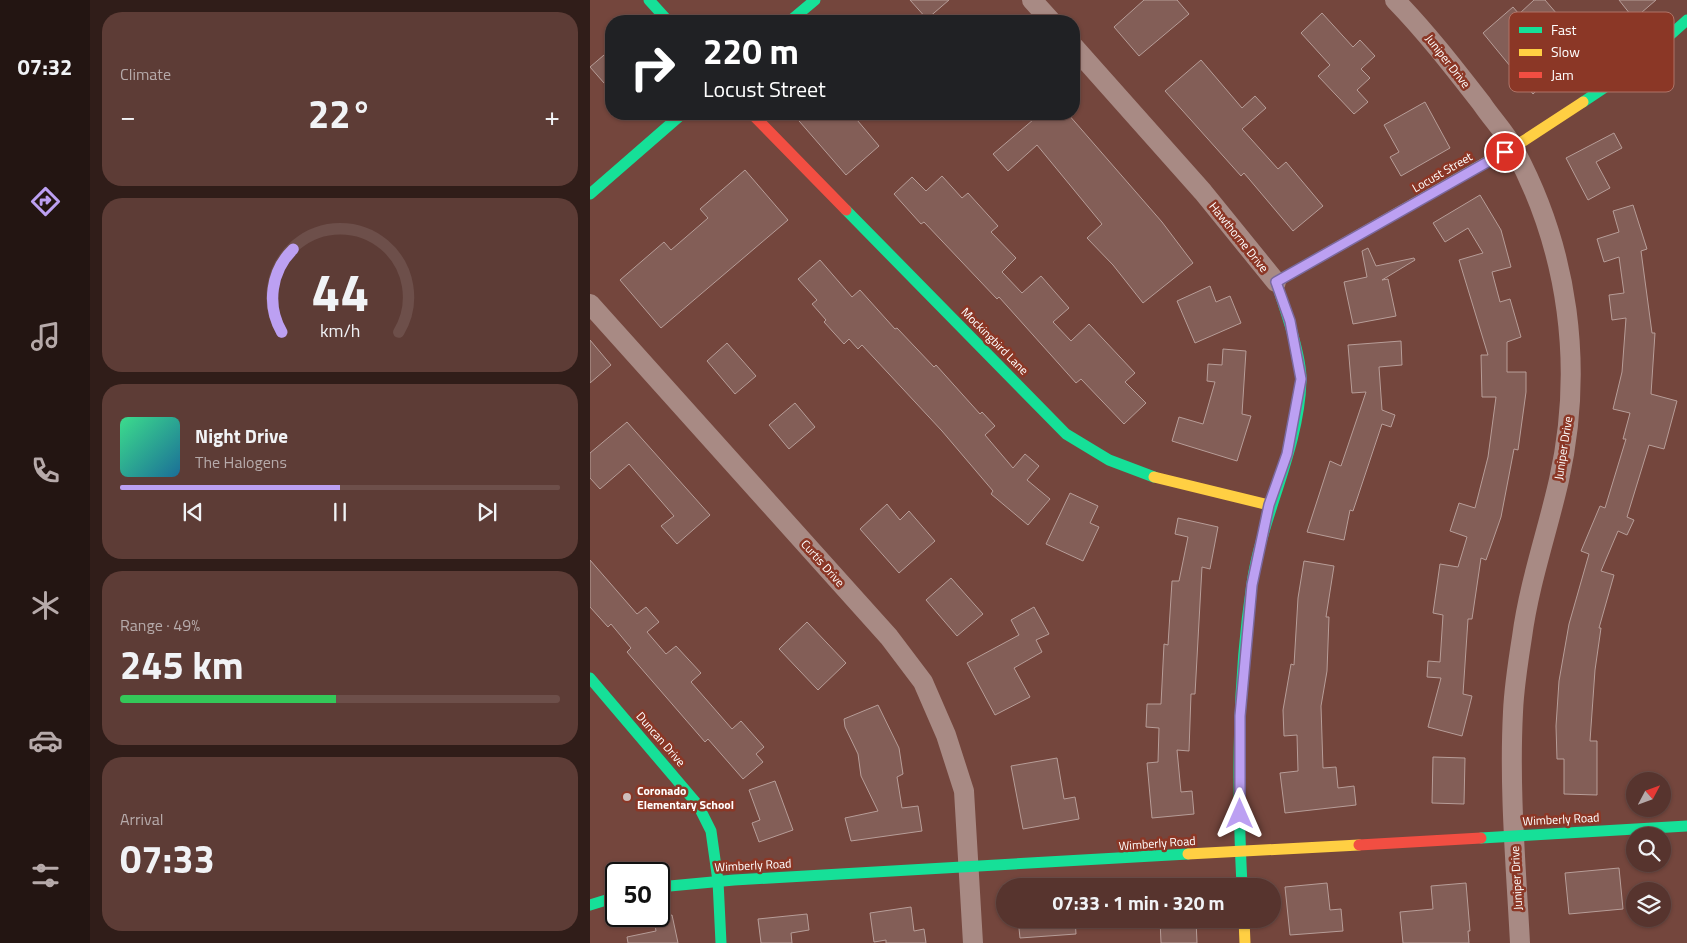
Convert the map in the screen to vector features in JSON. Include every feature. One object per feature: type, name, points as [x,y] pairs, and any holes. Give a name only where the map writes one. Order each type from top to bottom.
[{"type":"main road","points":[[649,0],[663,15]]},
{"type":"main road","points":[[797,15],[814,0]]},
{"type":"main road","name":"Locust Street","points":[[1674,32],[1687,20]]},
{"type":"main road","name":"Locust Street","points":[[1276,282],[1514,147],[1598,92]]},
{"type":"main road","points":[[590,194],[675,120]]},
{"type":"main road","name":"Mockingbird Lane","points":[[758,120],[1066,434],[1109,460],[1160,480],[1269,505]]},
{"type":"main road","name":"Hawthorne Drive","points":[[1242,878],[1240,716],[1254,566],[1269,505],[1287,454],[1301,379],[1290,321],[1276,282]]},
{"type":"main road","name":"Duncan Drive","points":[[590,678],[698,805],[711,832],[718,881],[721,943]]},
{"type":"main road","name":"Wimberly Road","points":[[670,886],[718,881],[1687,826]]},
{"type":"main road","points":[[590,905],[605,900]]},
{"type":"main road","points":[[1244,928],[1245,943]]},
{"type":"street","points":[[1032,0],[1046,15]]},
{"type":"street","name":"Juniper Drive","points":[[1395,0],[1431,37],[1514,147],[1542,208],[1558,261],[1570,325],[1571,387],[1559,479],[1540,549],[1522,634],[1513,710],[1512,777],[1520,943]]},
{"type":"street","name":"Hawthorne Drive","points":[[1080,54],[1203,192],[1276,282]]},
{"type":"street","name":"Curtis Drive","points":[[590,304],[889,638],[923,682],[946,735],[964,791],[973,943]]},
{"type":"building","points":[[910,0],[949,0],[932,15],[923,15]]},
{"type":"building","points":[[1144,0],[1177,0],[1189,14],[1139,56],[1114,27]]},
{"type":"building","points":[[1534,0],[1545,0],[1555,12],[1521,12]]},
{"type":"building","points":[[1619,0],[1656,0],[1642,12],[1628,12]]},
{"type":"building","points":[[1513,7],[1517,12],[1509,12],[1509,65],[1483,33]]},
{"type":"building","points":[[1322,13],[1353,47],[1360,40],[1375,56],[1361,69],[1370,78],[1357,90],[1368,102],[1354,114],[1318,76],[1330,65],[1301,33]]},
{"type":"building","points":[[605,54],[605,84],[590,67]]},
{"type":"building","points":[[1201,60],[1242,108],[1255,96],[1266,108],[1242,129],[1278,169],[1286,162],[1323,206],[1293,231],[1244,173],[1241,176],[1165,91]]},
{"type":"building","points":[[1425,102],[1450,148],[1401,176],[1390,157],[1399,152],[1384,125]]},
{"type":"building","points":[[798,120],[857,120],[879,146],[846,175]]},
{"type":"building","points":[[1033,120],[1073,120],[1162,222],[1193,263],[1143,303],[1113,265],[1087,238],[1102,224],[1037,145],[1008,171],[993,154]]},
{"type":"building","points":[[1614,133],[1622,148],[1596,162],[1610,188],[1588,200],[1566,158]]},
{"type":"building","points":[[745,170],[788,220],[661,328],[620,280],[664,242],[671,250],[708,218],[700,209]]},
{"type":"building","points":[[942,176],[962,198],[968,193],[998,226],[991,232],[1016,258],[1002,272],[1022,293],[1041,276],[1069,308],[1053,322],[1071,341],[1089,324],[1135,373],[1125,382],[1146,403],[1124,424],[1081,379],[1076,383],[999,297],[997,299],[924,222],[921,224],[894,194],[912,177],[926,191]]},
{"type":"building","points":[[1480,195],[1501,230],[1511,267],[1492,272],[1500,302],[1510,299],[1521,337],[1507,342],[1507,372],[1526,372],[1526,392],[1518,450],[1514,449],[1501,517],[1486,560],[1481,558],[1472,619],[1468,619],[1463,694],[1472,696],[1462,736],[1428,727],[1441,678],[1427,677],[1428,661],[1440,662],[1443,615],[1433,613],[1440,564],[1458,567],[1467,537],[1450,531],[1459,503],[1475,508],[1488,457],[1496,397],[1482,397],[1481,355],[1488,355],[1459,260],[1483,253],[1468,228],[1445,242],[1433,223]]},
{"type":"building","points":[[1633,205],[1647,249],[1641,251],[1652,333],[1655,333],[1651,394],[1677,401],[1664,449],[1649,445],[1627,517],[1634,520],[1627,535],[1618,531],[1601,571],[1614,575],[1599,628],[1601,628],[1595,670],[1590,741],[1597,741],[1597,795],[1564,794],[1564,759],[1557,759],[1556,726],[1559,681],[1569,624],[1589,554],[1581,551],[1600,506],[1605,508],[1626,439],[1623,439],[1630,413],[1613,409],[1622,372],[1626,318],[1612,320],[1609,295],[1624,293],[1619,257],[1604,262],[1597,239],[1619,232],[1613,211]]},
{"type":"building","points":[[1368,248],[1376,266],[1414,258],[1415,260],[1382,280],[1388,279],[1396,316],[1353,324],[1344,282],[1367,277],[1362,251]]},
{"type":"building","points":[[820,260],[852,297],[860,290],[895,329],[897,328],[934,367],[936,365],[980,414],[982,412],[995,426],[985,435],[1013,468],[1025,454],[1039,466],[1027,480],[1050,499],[1028,525],[991,494],[993,491],[942,431],[862,345],[858,349],[849,339],[844,344],[824,322],[826,320],[812,304],[817,300],[798,279]]},
{"type":"building","points":[[1210,286],[1216,302],[1230,296],[1241,323],[1195,343],[1177,301]]},
{"type":"building","points":[[590,340],[611,365],[590,383]]},
{"type":"building","points":[[1401,341],[1402,365],[1379,367],[1382,410],[1395,415],[1391,427],[1382,424],[1353,511],[1350,510],[1344,540],[1307,532],[1330,461],[1341,466],[1366,392],[1352,393],[1348,345]]},
{"type":"building","points":[[727,343],[756,376],[735,394],[707,361]]},
{"type":"building","points":[[1223,349],[1246,351],[1242,414],[1251,416],[1237,461],[1172,441],[1179,417],[1203,424],[1215,382],[1207,381],[1208,364],[1222,365]]},
{"type":"building","points":[[795,403],[815,427],[789,449],[769,425]]},
{"type":"building","points":[[627,422],[710,515],[677,544],[661,526],[674,516],[629,464],[600,489],[590,478],[590,453]]},
{"type":"building","points":[[1070,493],[1098,506],[1090,523],[1099,527],[1083,561],[1046,544]]},
{"type":"building","points":[[887,504],[900,520],[909,511],[935,541],[899,573],[860,529]]},
{"type":"building","points":[[1178,518],[1218,527],[1210,569],[1202,567],[1195,694],[1191,694],[1189,751],[1177,750],[1181,792],[1192,791],[1194,814],[1152,818],[1147,763],[1158,762],[1159,728],[1146,727],[1147,704],[1161,704],[1164,644],[1168,645],[1172,581],[1179,581],[1188,537],[1175,534]]},
{"type":"building","points":[[590,560],[637,614],[646,607],[659,622],[647,632],[666,654],[676,646],[701,673],[691,682],[732,729],[741,721],[764,747],[756,754],[763,762],[743,779],[708,739],[705,742],[627,652],[631,648],[611,624],[608,627],[590,607]]},
{"type":"building","points":[[1304,561],[1334,566],[1326,617],[1329,617],[1327,671],[1321,706],[1323,768],[1336,767],[1338,788],[1354,786],[1356,805],[1285,813],[1280,773],[1298,771],[1297,735],[1284,736],[1283,710],[1291,664],[1294,665],[1298,598]]},
{"type":"building","points":[[951,578],[983,614],[957,636],[926,600]]},
{"type":"building","points":[[1034,607],[1049,634],[1036,640],[1042,652],[1014,668],[1030,697],[995,715],[967,663],[1019,635],[1011,620]]},
{"type":"building","points":[[807,622],[846,663],[818,690],[779,649]]},
{"type":"building","points":[[878,705],[899,748],[903,774],[897,777],[902,808],[918,806],[922,831],[851,841],[845,818],[878,811],[861,776],[858,754],[845,727],[844,719]]},
{"type":"building","points":[[1433,757],[1465,758],[1464,804],[1432,803]]},
{"type":"building","points":[[1057,758],[1064,799],[1075,797],[1079,819],[1023,829],[1011,766]]},
{"type":"building","points":[[775,781],[793,830],[759,842],[752,823],[760,820],[749,790]]},
{"type":"building","points":[[1619,868],[1623,909],[1569,914],[1565,873]]},
{"type":"building","points":[[1327,883],[1330,910],[1341,909],[1343,931],[1290,935],[1285,887]]},
{"type":"building","points":[[1466,883],[1470,931],[1468,931],[1469,943],[1403,943],[1400,912],[1433,909],[1431,886]]},
{"type":"building","points":[[911,907],[914,931],[924,929],[926,943],[886,943],[886,940],[874,942],[870,913]]},
{"type":"building","points":[[807,914],[809,930],[791,933],[792,943],[761,943],[758,919]]},
{"type":"building","points":[[670,915],[672,915],[678,943],[628,943],[627,937],[656,931],[655,927],[670,927]]},
{"type":"building","points":[[1019,928],[1076,928],[1076,934],[1020,938]]},
{"type":"building","points":[[1160,928],[1196,928],[1197,943],[1161,943]]},
{"type":"traffic: fast","points":[[649,0],[663,15]]},
{"type":"traffic: fast","points":[[797,15],[815,0]]},
{"type":"traffic: fast","points":[[1674,32],[1687,20]]},
{"type":"traffic: fast","points":[[1583,102],[1598,92]]},
{"type":"traffic: fast","points":[[590,194],[675,120]]},
{"type":"traffic: fast","points":[[846,210],[1066,434],[1109,460],[1154,477]]},
{"type":"traffic: fast","points":[[1242,878],[1239,772],[1243,658],[1247,621],[1257,558],[1294,432],[1301,381],[1296,345],[1276,282],[1320,257]]},
{"type":"traffic: fast","points":[[590,678],[698,805],[711,831],[718,881],[721,943]]},
{"type":"traffic: fast","points":[[1481,838],[1687,826]]},
{"type":"traffic: fast","points":[[670,886],[734,880],[1188,854]]},
{"type":"traffic: fast","points":[[590,905],[605,900]]},
{"type":"traffic: slow","points":[[1320,257],[1525,140],[1583,102]]},
{"type":"traffic: slow","points":[[1154,477],[1269,505]]},
{"type":"traffic: slow","points":[[1188,854],[1359,845]]},
{"type":"traffic: slow","points":[[1244,928],[1245,943]]},
{"type":"traffic: jam","points":[[758,120],[846,210]]},
{"type":"traffic: jam","points":[[1359,845],[1481,838]]},
{"type":"place","name":"Coronado Elementary School","points":[[627,797]]},
{"type":"route","points":[[1240,814],[1240,716],[1254,566],[1269,505],[1287,454],[1301,379],[1290,321],[1276,282],[1505,152]]}]
